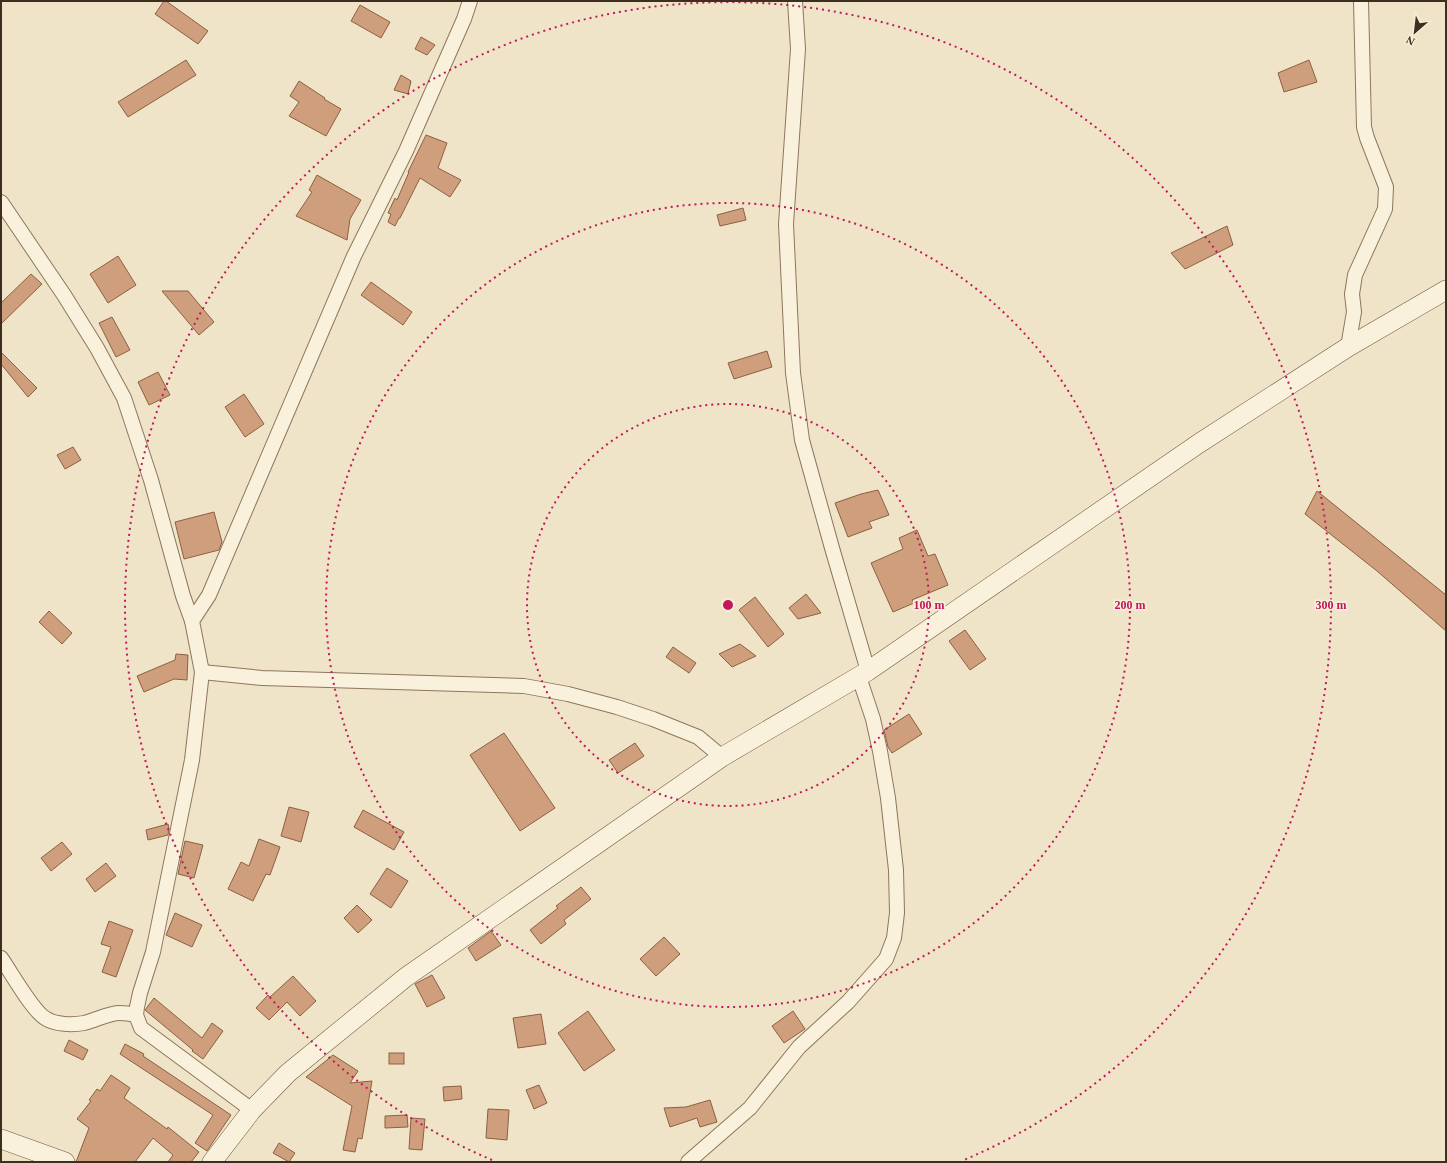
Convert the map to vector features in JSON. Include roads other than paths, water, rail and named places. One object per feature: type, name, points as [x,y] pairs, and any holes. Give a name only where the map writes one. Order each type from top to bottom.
[{"type":"main road","points":[[212,1162],[252,1110],[288,1073],[406,977],[722,758],[864,674],[1198,444],[1348,347],[1446,290]]},
{"type":"main road","points":[[1,1139],[65,1162]]},
{"type":"street","points":[[192,621],[209,594],[354,256],[406,151],[464,19],[470,1]]},
{"type":"street","points":[[688,1162],[750,1108],[799,1047],[848,1002],[886,959],[894,938],[897,913],[896,870],[888,798],[880,751],[864,674],[802,440],[793,373],[786,224],[798,49],[795,1]]},
{"type":"street","points":[[1348,347],[1354,312],[1352,294],[1355,275],[1385,209],[1386,201],[1386,187],[1364,127],[1361,1]]},
{"type":"street","points":[[1,202],[64,295],[97,348],[124,398],[151,480],[182,596],[192,621],[202,672],[192,760],[174,854],[153,952],[140,993],[136,1015],[141,1028],[252,1110]]},
{"type":"street","points":[[202,672],[262,678],[524,686],[568,694],[617,707],[653,719],[698,737],[722,758]]},
{"type":"street","points":[[1,958],[36,1009],[45,1018],[56,1022],[70,1023],[84,1022],[107,1015],[121,1013],[136,1015]]}]
